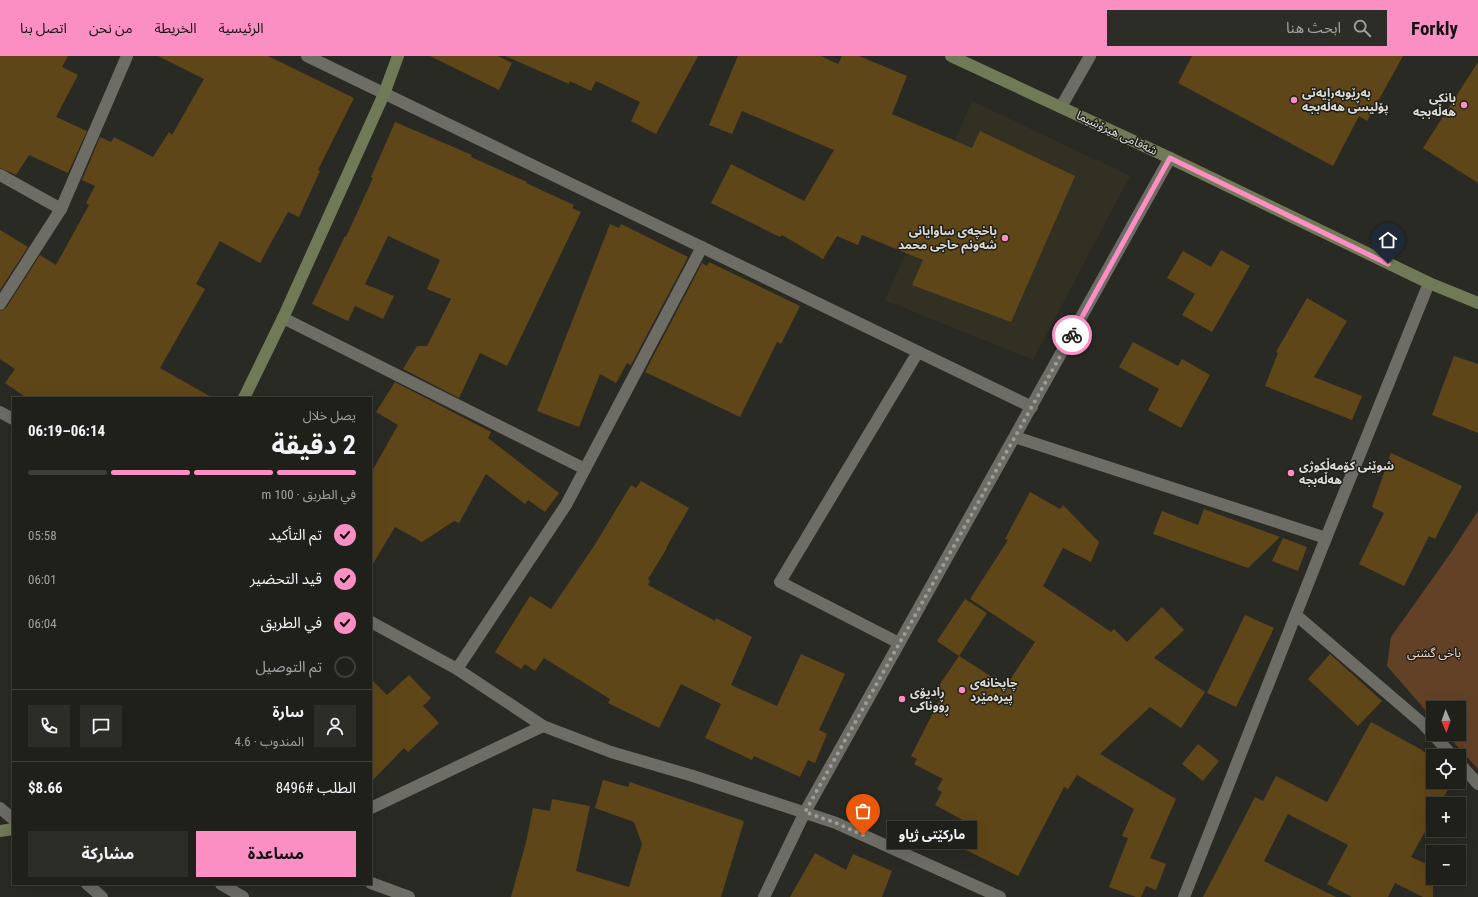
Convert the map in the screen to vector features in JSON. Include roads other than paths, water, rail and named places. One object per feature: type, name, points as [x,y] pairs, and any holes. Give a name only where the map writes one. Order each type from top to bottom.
[{"type":"main road","points":[[244,397],[283,318],[384,94],[398,56]]},
{"type":"main road","name":"شەقامی هیرۆشیما","points":[[951,56],[1170,158],[1429,284],[1478,303]]},
{"type":"main road","points":[[0,831],[12,828]]},
{"type":"street","points":[[0,304],[61,209],[127,56]]},
{"type":"street","points":[[307,56],[1032,407]]},
{"type":"street","points":[[1061,107],[1090,56]]},
{"type":"street","points":[[764,897],[805,812],[1170,158]]},
{"type":"street","points":[[0,175],[61,209]]},
{"type":"street","points":[[457,669],[566,505],[702,247]]},
{"type":"street","points":[[1184,897],[1326,538],[1429,284]]},
{"type":"street","points":[[283,318],[585,469]]},
{"type":"street","points":[[899,643],[780,582],[918,352]]},
{"type":"street","points":[[0,412],[12,418]]},
{"type":"street","points":[[1015,437],[1326,538]]},
{"type":"street","points":[[1296,615],[1422,723],[1446,749]]},
{"type":"street","points":[[372,623],[457,669],[544,726],[611,752],[692,776],[836,823],[1000,897]]},
{"type":"street","points":[[372,808],[544,726]]},
{"type":"street","points":[[1466,770],[1478,784]]},
{"type":"street","points":[[0,808],[12,818]]},
{"type":"street","points":[[372,882],[409,897]]},
{"type":"street","points":[[88,885],[102,897]]},
{"type":"street","points":[[223,885],[243,897]]},
{"type":"place","name":"بەڕێوبەرایەتی پۆلیسی هەڵەبجە","points":[[1294,100]]},
{"type":"place","name":"بانکی هەڵەبجە","points":[[1464,105]]},
{"type":"place","name":"باخچە‌ی ساوایانی شە‌ونم حاجی محمد","points":[[1005,238]]},
{"type":"place","name":"شوێنی کۆمەڵکوژی هەڵەبجە","points":[[1291,473]]},
{"type":"place","name":"چاپخانەی پیرەمێرد","points":[[962,690]]},
{"type":"place","name":"ڕادیۆی ڕووناکی","points":[[902,699]]},
{"type":"place","name":"مارکێتی ژیاو","points":[[863,835]]},
{"type":"park label","name":"باخی گشتی","points":[[1434,653]]}]
